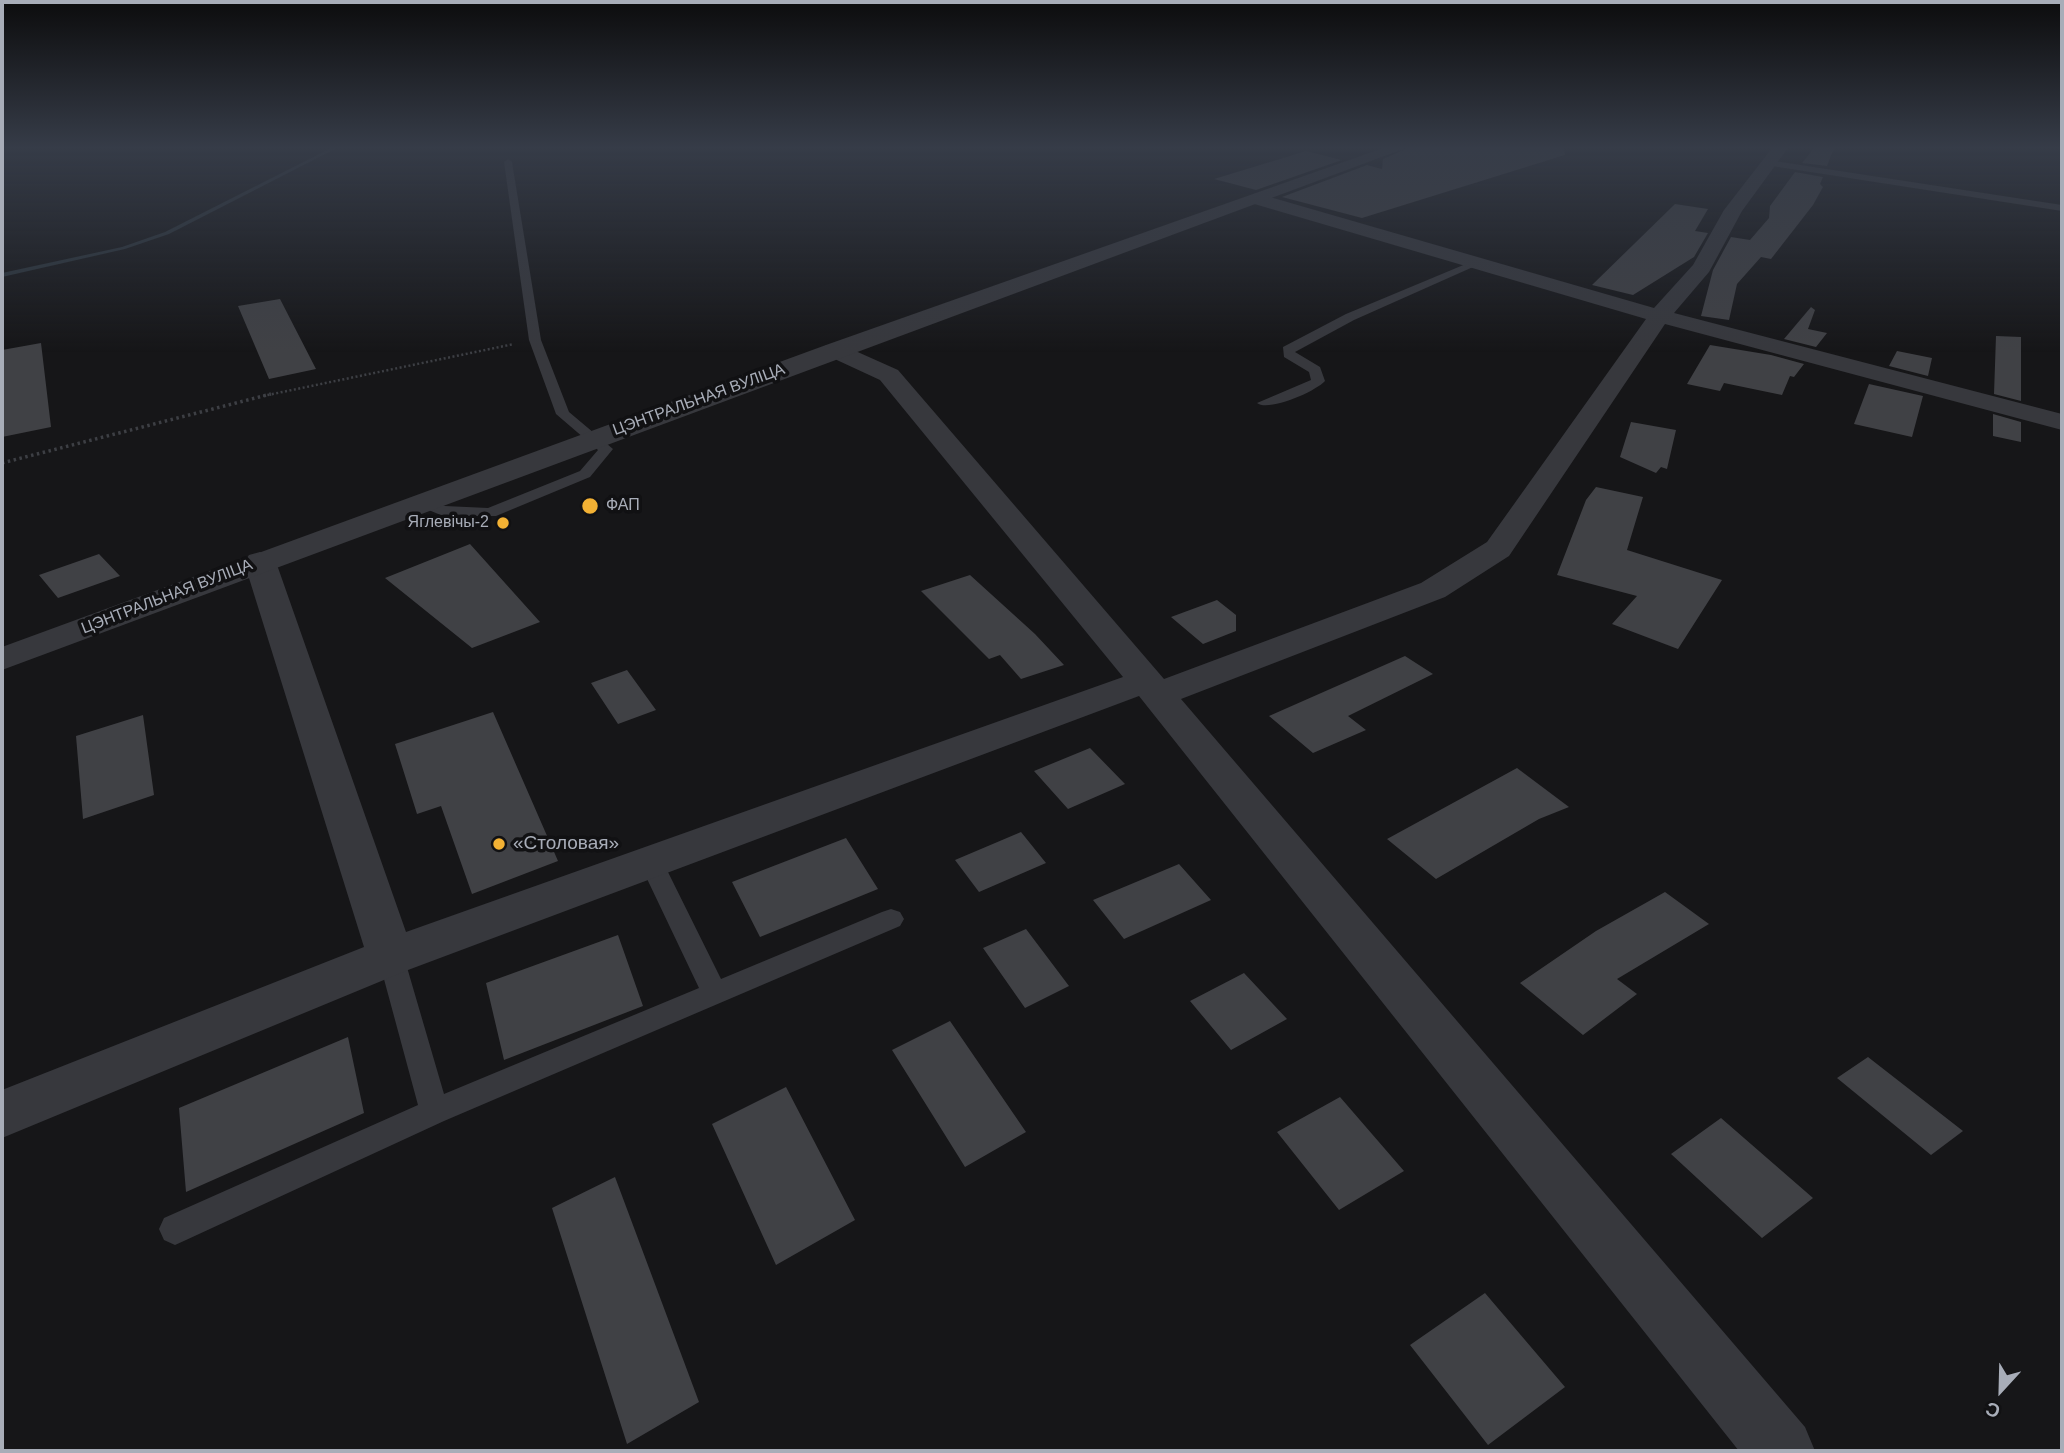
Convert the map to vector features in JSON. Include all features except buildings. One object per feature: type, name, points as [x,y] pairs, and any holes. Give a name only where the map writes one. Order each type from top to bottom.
[{"type":"street","name":"ЦЭНТРАЛЬНАЯ ВУЛІЦА","points":[[2,659],[834,350],[1210,216]]},
{"type":"street","points":[[1315,216],[1659,316],[2062,422]]},
{"type":"street","points":[[2,1114],[391,957],[652,862],[1433,590],[1499,549],[1659,316],[1702,268],[1730,216]]},
{"type":"street","points":[[834,350],[889,375],[1152,688],[1781,1451]]},
{"type":"street","points":[[260,562],[391,957]]},
{"type":"lane","points":[[516,216],[535,340],[563,414],[592,439]]},
{"type":"lane","points":[[1264,403],[1307,389],[1318,381],[1315,370],[1289,354],[1288,350],[1350,317],[1477,263]]},
{"type":"lane","points":[[652,862],[715,993]]},
{"type":"lane","points":[[174,1229],[434,1112],[891,919]]},
{"type":"lane","points":[[391,957],[434,1112]]},
{"type":"path","points":[[2,463],[248,400],[535,340]]},
{"type":"waterway","points":[[2,275],[123,248],[167,233],[201,216]]},
{"type":"place","name":"ФАП","points":[[590,506]]},
{"type":"place","name":"Яглевічы-2","points":[[503,523]]},
{"type":"place","name":"«Столовая»","points":[[499,844]]}]
